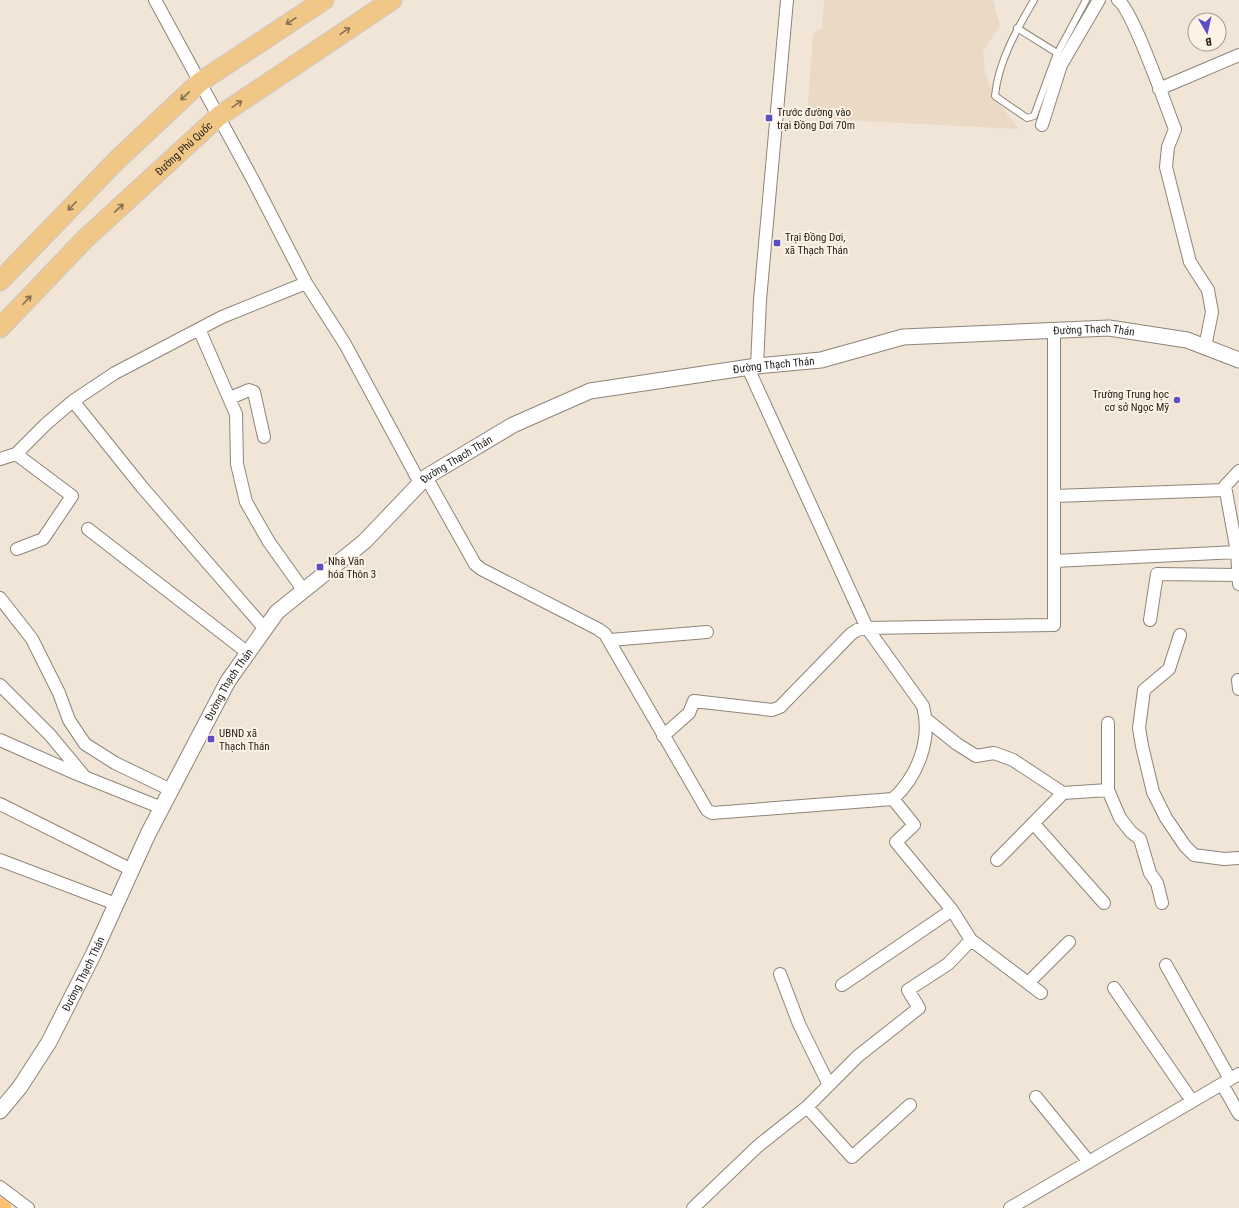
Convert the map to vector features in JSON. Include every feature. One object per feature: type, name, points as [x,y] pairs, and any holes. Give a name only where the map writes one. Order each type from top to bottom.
[{"type":"main road","points":[[0,281],[117,160],[200,82],[324,0]]},
{"type":"main road","name":"Đường Phủ Quốc","points":[[0,328],[85,239],[218,116],[392,0]]},
{"type":"street","points":[[155,0],[306,283],[345,344],[475,564],[481,569],[598,629],[610,640],[664,736],[708,810],[712,813],[893,799],[904,789],[916,768],[924,746],[926,720],[923,706],[868,628],[753,367],[787,0]]},
{"type":"street","points":[[1042,125],[1061,65],[1099,0]]},
{"type":"street","points":[[1118,0],[1123,3],[1133,21],[1175,130],[1168,147],[1166,168],[1190,262],[1208,290],[1212,312],[1205,347]]},
{"type":"street","points":[[1159,89],[1239,55]]},
{"type":"street","points":[[0,459],[16,454],[46,424],[73,401],[115,373],[222,317],[306,283]]},
{"type":"street","name":"Đường Thạch Thán","points":[[0,1111],[20,1087],[49,1042],[93,956],[162,808],[228,681],[277,612],[365,541],[424,480],[513,425],[590,391],[753,367],[821,360],[903,337],[1109,328],[1187,340],[1239,360]]},
{"type":"street","points":[[199,329],[236,414],[236,464],[246,502],[269,542],[304,591]]},
{"type":"street","points":[[664,736],[689,713],[694,701],[772,710],[780,707],[851,634],[857,630],[868,628],[1054,625],[1054,330]]},
{"type":"street","points":[[230,398],[249,390],[254,392],[264,437]]},
{"type":"street","points":[[73,401],[142,487],[265,629]]},
{"type":"street","points":[[16,454],[72,496],[43,540],[17,549]]},
{"type":"street","points":[[1150,620],[1157,574],[1238,580],[1231,487],[1239,471]]},
{"type":"street","points":[[1054,496],[1231,487]]},
{"type":"street","points":[[88,529],[248,653]]},
{"type":"street","points":[[1054,561],[1237,552]]},
{"type":"street","points":[[0,598],[32,639],[60,693],[69,720],[85,744],[114,763],[171,790]]},
{"type":"street","points":[[610,640],[707,632]]},
{"type":"street","points":[[1180,635],[1169,669],[1144,690],[1139,728],[1153,792],[1166,818],[1185,846],[1194,855],[1224,859],[1239,858]]},
{"type":"street","points":[[0,685],[50,735],[86,778]]},
{"type":"street","points":[[926,720],[957,744],[976,756],[994,753],[1013,760],[1063,793],[1108,790]]},
{"type":"street","points":[[1108,723],[1108,790],[1120,818],[1131,832],[1140,839],[1150,873],[1157,883],[1162,903]]},
{"type":"street","points":[[0,740],[86,778],[162,808]]},
{"type":"street","points":[[997,860],[1063,793]]},
{"type":"street","points":[[893,799],[914,825],[896,842],[952,910],[971,940],[1041,993]]},
{"type":"street","points":[[0,804],[132,870]]},
{"type":"street","points":[[1034,824],[1104,903]]},
{"type":"street","points":[[0,860],[116,904]]},
{"type":"street","points":[[842,985],[952,910]]},
{"type":"street","points":[[693,1208],[758,1146],[807,1108],[858,1056],[919,1008],[908,990],[948,964],[971,940]]},
{"type":"street","points":[[1028,983],[1070,942]]},
{"type":"street","points":[[1166,965],[1230,1079],[1239,1114]]},
{"type":"street","points":[[780,974],[799,1024],[828,1085]]},
{"type":"street","points":[[1114,988],[1192,1101]]},
{"type":"street","points":[[1010,1208],[1230,1079]]},
{"type":"street","points":[[1036,1097],[1089,1162]]},
{"type":"street","points":[[807,1108],[852,1157],[910,1105]]},
{"type":"street","points":[[0,1187],[28,1208]]},
{"type":"lane","points":[[1034,0],[1017,28],[996,82],[995,96],[1027,118],[1034,116],[1058,52],[1086,0]]},
{"type":"lane","points":[[1017,28],[1058,52]]},
{"type":"shaded area","points":[[824,0],[993,0],[1000,26],[983,51],[985,73],[997,101],[1019,129],[807,118],[813,34],[822,28]]},
{"type":"waterway","points":[[0,1204],[5,1208]]},
{"type":"place","name":"Trước đường vào trại Đồng Dơi 70m","points":[[769,118]]},
{"type":"place","name":"Trại Đồng Dơi, xã Thạch Thán","points":[[777,243]]},
{"type":"place","name":"Trường Trung học cơ sở Ngọc Mỹ","points":[[1177,400]]},
{"type":"place","name":"Nhà Văn hóa Thôn 3","points":[[320,567]]},
{"type":"place","name":"UBND xã Thạch Thán","points":[[211,739]]}]
